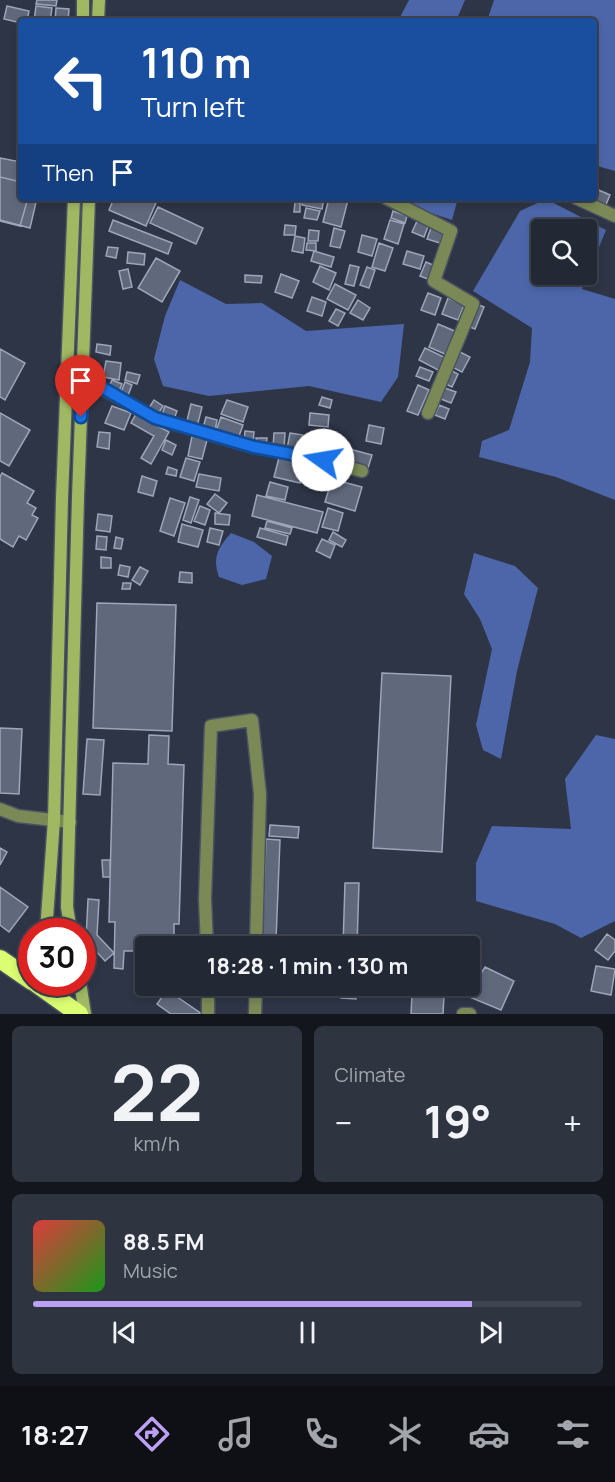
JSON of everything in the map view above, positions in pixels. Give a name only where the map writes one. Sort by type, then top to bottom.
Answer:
[{"type":"highway","points":[[0,959],[18,971]]},
{"type":"highway","points":[[55,996],[79,1014]]},
{"type":"main road","points":[[82,18],[83,0]]},
{"type":"main road","points":[[99,0],[99,18]]},
{"type":"main road","points":[[47,918],[54,820],[62,498],[74,201]]},
{"type":"main road","points":[[69,918],[67,907],[89,201]]},
{"type":"main road","points":[[83,996],[86,1014]]},
{"type":"street","points":[[392,201],[451,231],[434,281],[473,304],[428,412]]},
{"type":"street","points":[[582,201],[615,216]]},
{"type":"street","points":[[82,376],[155,418],[254,447],[304,455],[362,471]]},
{"type":"street","points":[[207,936],[205,899],[211,726],[252,720],[260,794],[256,936]]},
{"type":"street","points":[[0,809],[18,816],[70,822]]},
{"type":"street","points":[[208,996],[208,1014]]},
{"type":"street","points":[[255,1014],[256,996]]},
{"type":"street","points":[[463,1014],[470,1014]]},
{"type":"water","points":[[409,0],[465,0],[457,18],[400,18]]},
{"type":"water","points":[[494,0],[615,0],[615,171],[597,166],[597,18],[488,18]]},
{"type":"water","points":[[404,201],[457,201],[452,220],[407,205]]},
{"type":"water","points":[[542,201],[550,201],[585,219],[531,219],[531,285],[584,285],[582,289],[615,299],[615,500],[556,477],[479,457],[482,441],[509,430],[530,362],[532,328],[473,291],[520,211]]},
{"type":"water","points":[[597,225],[606,230],[597,252]]},
{"type":"water","points":[[180,280],[226,304],[262,303],[306,331],[404,324],[398,377],[381,402],[309,386],[209,396],[163,386],[154,359],[165,316]]},
{"type":"water","points":[[231,533],[254,542],[272,556],[266,579],[242,585],[219,577],[216,558]]},
{"type":"water","points":[[474,553],[515,566],[538,588],[517,671],[501,759],[483,750],[476,725],[492,649],[480,619],[464,594]]},
{"type":"water","points":[[596,735],[615,739],[615,921],[581,938],[555,924],[476,901],[476,863],[492,826],[571,829],[565,779]]},
{"type":"building","points":[[37,0],[57,0],[56,6],[36,4]]},
{"type":"building","points":[[7,6],[29,11],[28,18],[18,18],[18,22],[4,19]]},
{"type":"building","points":[[36,6],[52,8],[50,18],[34,18]]},
{"type":"building","points":[[56,8],[69,9],[68,18],[55,18]]},
{"type":"building","points":[[0,158],[18,161],[18,201],[36,201],[30,228],[0,220]]},
{"type":"building","points":[[0,177],[18,181],[18,201],[27,201],[20,226],[0,221]]},
{"type":"building","points":[[597,189],[610,195],[605,207],[593,201],[597,201]]},
{"type":"building","points":[[113,201],[156,203],[146,226],[109,210]]},
{"type":"building","points":[[303,201],[323,201],[322,209],[302,205]]},
{"type":"building","points":[[328,201],[348,201],[341,227],[323,222]]},
{"type":"building","points":[[295,202],[300,203],[300,212],[294,212]]},
{"type":"building","points":[[158,207],[203,228],[196,244],[150,223]]},
{"type":"building","points":[[306,208],[320,211],[317,220],[304,218]]},
{"type":"building","points":[[393,211],[407,216],[405,223],[391,218]]},
{"type":"building","points":[[418,219],[429,224],[424,237],[412,232]]},
{"type":"building","points":[[113,220],[172,243],[168,254],[109,231]]},
{"type":"building","points":[[390,220],[404,224],[398,244],[384,239]]},
{"type":"building","points":[[285,225],[296,226],[295,235],[284,235]]},
{"type":"building","points":[[432,225],[444,230],[440,243],[427,239]]},
{"type":"building","points":[[334,228],[345,231],[340,248],[330,246]]},
{"type":"building","points":[[309,230],[319,231],[318,241],[308,241]]},
{"type":"building","points":[[362,235],[377,239],[372,256],[358,252]]},
{"type":"building","points":[[295,236],[305,238],[303,253],[292,251]]},
{"type":"building","points":[[307,243],[316,243],[316,251],[306,250]]},
{"type":"building","points":[[379,243],[393,248],[385,271],[372,267]]},
{"type":"building","points":[[108,247],[118,248],[116,258],[106,256]]},
{"type":"building","points":[[314,251],[334,257],[331,267],[311,261]]},
{"type":"building","points":[[407,251],[424,256],[420,269],[403,264]]},
{"type":"building","points":[[128,252],[145,254],[144,265],[127,263]]},
{"type":"building","points":[[156,258],[180,271],[162,302],[138,288]]},
{"type":"building","points":[[426,262],[433,265],[428,279],[420,276]]},
{"type":"building","points":[[350,265],[359,267],[354,286],[345,284]]},
{"type":"building","points":[[320,266],[336,273],[329,290],[313,282]]},
{"type":"building","points":[[367,267],[375,270],[369,288],[360,285]]},
{"type":"building","points":[[128,269],[132,287],[123,289],[119,271]]},
{"type":"building","points":[[281,274],[299,281],[292,298],[275,292]]},
{"type":"building","points":[[245,275],[262,276],[261,283],[245,282]]},
{"type":"building","points":[[335,284],[356,295],[348,310],[327,299]]},
{"type":"building","points":[[428,293],[441,298],[435,315],[421,310]]},
{"type":"building","points":[[312,297],[326,302],[322,316],[307,311]]},
{"type":"building","points":[[448,298],[464,305],[458,320],[442,314]]},
{"type":"building","points":[[358,300],[370,308],[363,320],[350,313]]},
{"type":"building","points":[[469,301],[484,307],[475,329],[460,323]]},
{"type":"building","points":[[336,309],[345,313],[338,326],[329,321]]},
{"type":"building","points":[[438,324],[457,332],[447,355],[429,347]]},
{"type":"building","points":[[97,344],[111,346],[110,355],[96,352]]},
{"type":"building","points":[[425,348],[446,358],[440,371],[419,360]]},
{"type":"building","points":[[0,349],[25,363],[5,400],[0,397]]},
{"type":"building","points":[[456,350],[470,357],[462,372],[448,365]]},
{"type":"building","points":[[106,361],[121,363],[119,380],[103,377]]},
{"type":"building","points":[[420,367],[433,372],[429,381],[416,376]]},
{"type":"building","points":[[444,367],[458,374],[452,387],[437,380]]},
{"type":"building","points":[[127,372],[140,375],[137,384],[125,380]]},
{"type":"building","points":[[112,380],[122,384],[118,394],[108,389]]},
{"type":"building","points":[[125,382],[132,385],[127,398],[120,395]]},
{"type":"building","points":[[418,385],[429,390],[418,415],[407,411]]},
{"type":"building","points":[[445,388],[456,392],[451,403],[441,399]]},
{"type":"building","points":[[322,397],[332,400],[330,408],[319,405]]},
{"type":"building","points":[[154,400],[163,406],[157,416],[147,411]]},
{"type":"building","points":[[227,400],[248,407],[243,422],[221,414]]},
{"type":"building","points":[[191,404],[202,407],[197,427],[186,425]]},
{"type":"building","points":[[439,405],[449,409],[445,419],[435,415]]},
{"type":"building","points":[[112,406],[131,413],[124,430],[105,423]]},
{"type":"building","points":[[165,406],[177,411],[173,422],[161,417]]},
{"type":"building","points":[[0,413],[30,430],[9,466],[0,461]]},
{"type":"building","points":[[310,413],[329,415],[328,427],[309,425]]},
{"type":"building","points":[[136,414],[169,432],[151,464],[141,458],[154,436],[131,423]]},
{"type":"building","points":[[206,417],[217,420],[215,431],[203,428]]},
{"type":"building","points":[[221,417],[243,425],[238,439],[216,431]]},
{"type":"building","points":[[369,425],[384,428],[381,444],[366,441]]},
{"type":"building","points":[[245,431],[254,432],[253,443],[244,442]]},
{"type":"building","points":[[99,432],[110,433],[109,449],[97,447]]},
{"type":"building","points":[[317,432],[331,435],[325,458],[312,454]]},
{"type":"building","points":[[274,433],[285,433],[284,448],[273,447]]},
{"type":"building","points":[[290,433],[303,435],[300,451],[287,449]]},
{"type":"building","points":[[192,436],[207,440],[202,459],[188,456]]},
{"type":"building","points":[[256,438],[267,438],[266,446],[256,446]]},
{"type":"building","points":[[166,440],[176,445],[172,455],[162,450]]},
{"type":"building","points":[[346,448],[372,455],[368,468],[342,461]]},
{"type":"building","points":[[280,454],[306,460],[300,483],[274,477]]},
{"type":"building","points":[[186,458],[200,462],[194,481],[180,477]]},
{"type":"building","points":[[313,464],[333,469],[329,484],[309,479]]},
{"type":"building","points":[[168,467],[177,470],[176,476],[166,474]]},
{"type":"building","points":[[341,469],[349,473],[345,481],[337,477]]},
{"type":"building","points":[[2,473],[34,491],[27,503],[36,508],[32,515],[38,518],[26,540],[19,536],[13,547],[0,539],[0,477]]},
{"type":"building","points":[[199,474],[221,478],[219,491],[196,487]]},
{"type":"building","points":[[142,476],[157,481],[153,496],[138,492]]},
{"type":"building","points":[[332,479],[362,487],[355,511],[325,502]]},
{"type":"building","points":[[270,482],[288,487],[285,500],[266,496]]},
{"type":"building","points":[[215,494],[227,503],[219,513],[207,504]]},
{"type":"building","points":[[257,495],[323,512],[317,533],[252,516]]},
{"type":"building","points":[[190,497],[199,500],[191,523],[183,520]]},
{"type":"building","points":[[170,498],[185,503],[174,536],[160,531]]},
{"type":"building","points":[[200,506],[210,510],[205,525],[194,521]]},
{"type":"building","points":[[328,508],[343,513],[338,531],[322,527]]},
{"type":"building","points":[[215,513],[230,515],[229,525],[215,524]]},
{"type":"building","points":[[98,514],[112,516],[110,532],[96,530]]},
{"type":"building","points":[[267,521],[292,528],[290,534],[265,528]]},
{"type":"building","points":[[182,524],[203,530],[198,547],[178,542]]},
{"type":"building","points":[[210,528],[223,531],[219,545],[207,542]]},
{"type":"building","points":[[260,528],[288,536],[286,545],[257,537]]},
{"type":"building","points":[[333,532],[346,540],[342,547],[329,540]]},
{"type":"building","points":[[97,536],[107,537],[106,550],[96,549]]},
{"type":"building","points":[[116,537],[123,539],[121,549],[114,548]]},
{"type":"building","points":[[322,539],[335,545],[330,558],[316,551]]},
{"type":"building","points":[[101,557],[111,558],[111,568],[101,568]]},
{"type":"building","points":[[120,565],[130,567],[128,577],[118,575]]},
{"type":"building","points":[[140,567],[148,571],[140,585],[132,580]]},
{"type":"building","points":[[180,572],[192,573],[192,583],[179,582]]},
{"type":"building","points":[[123,583],[131,583],[130,589],[122,589]]},
{"type":"building","points":[[97,603],[176,605],[172,731],[93,728]]},
{"type":"building","points":[[382,673],[451,676],[442,852],[373,848]]},
{"type":"building","points":[[0,728],[22,729],[19,794],[0,793]]},
{"type":"building","points":[[149,735],[169,736],[168,764],[184,765],[179,924],[174,924],[174,936],[135,936],[135,951],[124,951],[123,969],[114,968],[115,922],[109,922],[113,763],[148,764]]},
{"type":"building","points":[[87,739],[104,740],[100,795],[83,794]]},
{"type":"building","points":[[270,825],[299,827],[298,838],[269,836]]},
{"type":"building","points":[[266,839],[280,840],[276,936],[262,936]]},
{"type":"building","points":[[0,848],[7,852],[0,865]]},
{"type":"building","points":[[102,860],[110,860],[110,877],[103,877]]},
{"type":"building","points":[[345,883],[359,883],[357,936],[343,936]]},
{"type":"building","points":[[0,887],[28,907],[9,932],[0,925]]},
{"type":"building","points":[[88,899],[99,900],[97,935],[114,953],[105,961],[96,951],[96,918],[87,918]]},
{"type":"building","points":[[607,934],[615,940],[615,951],[608,960],[595,950]]},
{"type":"building","points":[[596,966],[615,969],[611,995],[591,991]]},
{"type":"building","points":[[485,967],[514,981],[501,1010],[467,996],[480,996],[480,975]]},
{"type":"building","points":[[163,996],[176,996],[202,1014],[171,1014],[157,1004]]},
{"type":"building","points":[[341,996],[356,996],[356,999],[341,998]]},
{"type":"building","points":[[412,996],[444,996],[443,1014],[411,1014]]},
{"type":"route","points":[[81,417],[82,376],[155,418],[254,447],[323,460]]}]
